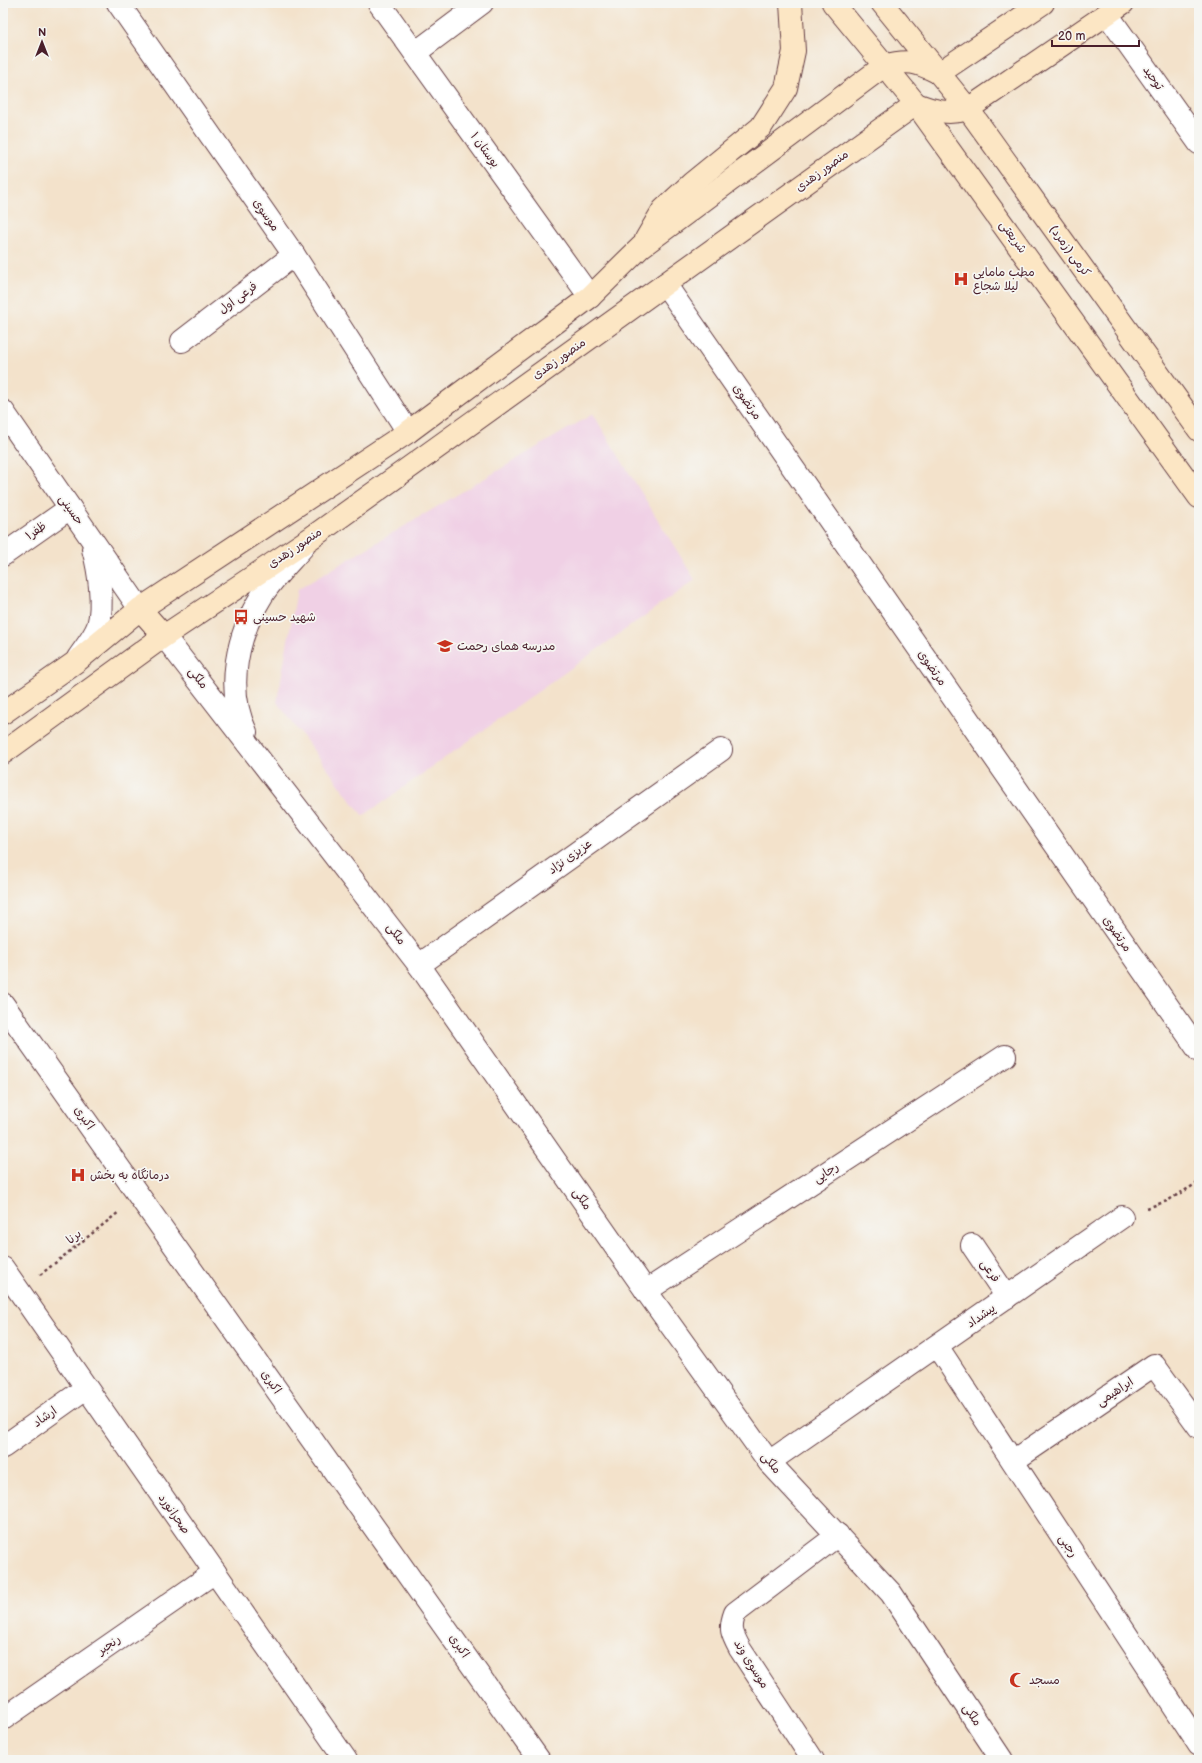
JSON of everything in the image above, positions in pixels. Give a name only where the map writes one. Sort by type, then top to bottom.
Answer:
[{"type":"main road","points":[[641,247],[663,210],[692,183],[761,127],[786,88],[794,51],[791,3]]},
{"type":"main road","name":"شریعتی","points":[[833,3],[916,104],[1199,497]]},
{"type":"main road","points":[[882,3],[938,73]]},
{"type":"main road","points":[[938,73],[1043,3]]},
{"type":"main road","points":[[916,104],[944,112],[957,112],[968,109],[1115,8]]},
{"type":"main road","points":[[3,713],[77,661],[140,609],[408,432],[590,296],[641,247],[884,66],[895,63],[920,63],[938,73]]},
{"type":"main road","name":"کرمی (زمرد)","points":[[938,73],[968,109],[1199,430]]},
{"type":"main road","name":"منصور زهدی","points":[[3,753],[164,636],[311,538],[916,104]]},
{"type":"main road","points":[[140,609],[164,636]]},
{"type":"street","name":"موسوی","points":[[118,3],[294,255],[408,432]]},
{"type":"street","name":"بوستان ۱","points":[[379,3],[590,296]]},
{"type":"street","points":[[415,52],[482,3]]},
{"type":"street","name":"توحید","points":[[1115,8],[1199,143]]},
{"type":"street","name":"فرعی اول","points":[[182,340],[294,255]]},
{"type":"street","name":"مرتضوی","points":[[665,284],[1199,1051]]},
{"type":"street","name":"حسینی","points":[[5,419],[70,508],[140,609]]},
{"type":"street","name":"ظفر۱","points":[[3,555],[70,508]]},
{"type":"street","points":[[77,661],[98,626],[100,603],[99,571],[88,535]]},
{"type":"street","points":[[257,753],[239,717],[234,678],[242,635],[263,593],[311,538]]},
{"type":"street","name":"ملکی","points":[[164,636],[257,753],[419,965],[646,1291],[769,1462],[891,1593],[1002,1760]]},
{"type":"street","name":"عزیزی نژاد","points":[[419,965],[721,750]]},
{"type":"street","name":"اکبری","points":[[3,1004],[540,1760]]},
{"type":"street","name":"رجایی","points":[[646,1291],[1005,1056]]},
{"type":"street","name":"پیشداد","points":[[769,1462],[1122,1218]]},
{"type":"street","name":"فرعی","points":[[972,1244],[1008,1297]]},
{"type":"street","name":"صحرانورد","points":[[3,1268],[346,1760]]},
{"type":"street","name":"رجبی","points":[[937,1346],[1199,1745]]},
{"type":"street","name":"ابراهیمی","points":[[1013,1462],[1154,1365],[1199,1427]]},
{"type":"street","name":"ارشاد","points":[[3,1447],[86,1388]]},
{"type":"street","name":"موسوی وند","points":[[813,1760],[740,1649],[732,1635],[731,1624],[735,1613],[838,1535]]},
{"type":"street","name":"رنجبر","points":[[3,1719],[215,1572]]},
{"type":"path","points":[[1122,1218],[1167,1200],[1199,1182]]},
{"type":"path","name":"برنا","points":[[19,1291],[139,1196]]},
{"type":"shaded area","name":"مدرسه همای رحمت","points":[[593,414],[695,580],[363,816],[277,702],[297,590]]},
{"type":"place","name":"مطب مامایی لیلا شجاع","points":[[961,279]]},
{"type":"place","name":"شهید حسینی","points":[[241,617]]},
{"type":"place","name":"مدرسه همای رحمت","points":[[445,646]]},
{"type":"place","name":"درمانگاه به بخش","points":[[78,1175]]},
{"type":"place","name":"مسجد","points":[[1017,1680]]}]
